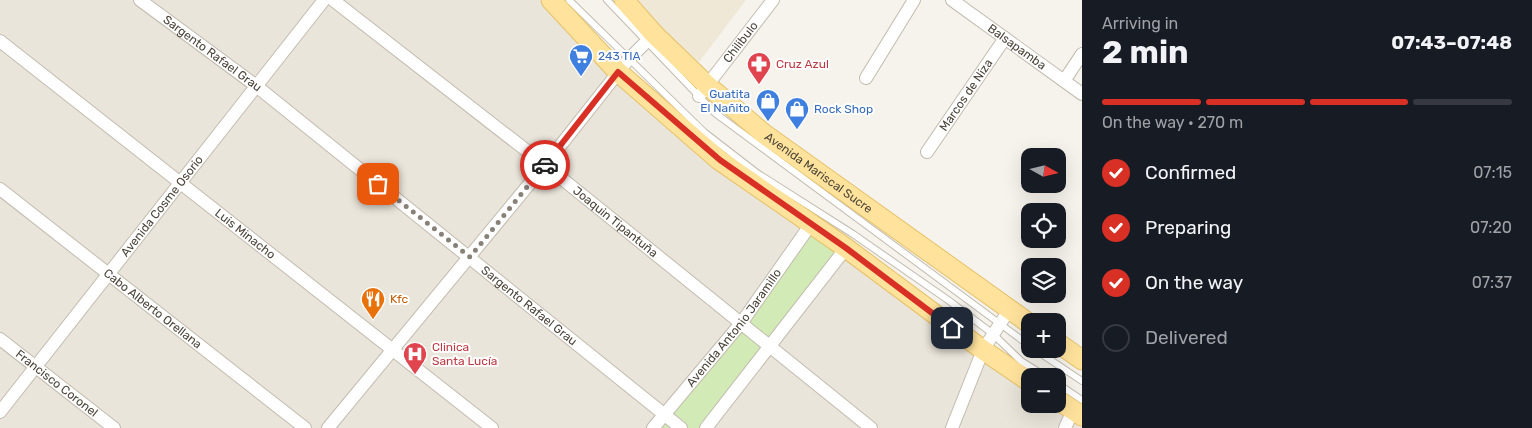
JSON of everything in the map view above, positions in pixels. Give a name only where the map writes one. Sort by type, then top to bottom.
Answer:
[{"type":"main road","points":[[551,0],[623,66],[720,160],[846,248],[983,350],[1021,376]]},
{"type":"main road","name":"Avenida Mariscal Sucre","points":[[632,3],[650,38],[703,91],[763,133],[1000,323],[1021,324]]},
{"type":"main road","points":[[1066,349],[1082,360]]},
{"type":"street","name":"Sargento Rafael Grau","points":[[140,0],[255,85],[681,428]]},
{"type":"street","name":"Avenida Cosme Osorio","points":[[0,412],[107,273],[324,0]]},
{"type":"street","name":"Joaquin Tipantuña","points":[[333,0],[546,165],[871,428]]},
{"type":"street","name":"Chilibulo","points":[[703,91],[773,0]]},
{"type":"street","points":[[866,78],[914,0]]},
{"type":"street","name":"Balsapamba","points":[[952,0],[1082,94]]},
{"type":"street","points":[[328,428],[392,348],[546,165],[623,66],[650,38]]},
{"type":"street","name":"Marcos de Niza","points":[[927,152],[1005,38]]},
{"type":"street","name":"Luis Minacho","points":[[0,41],[492,428]]},
{"type":"street","points":[[1064,81],[1082,54]]},
{"type":"street","name":"Cabo Alberto Orellana","points":[[0,189],[306,428]]},
{"type":"street","name":"Avenida Antonio Jaramillo","points":[[653,428],[742,322],[811,224]]},
{"type":"street","points":[[706,428],[846,248]]},
{"type":"street","points":[[952,428],[983,350],[1000,323]]},
{"type":"street","name":"Francisco Coronel","points":[[0,339],[114,428]]},
{"type":"street","points":[[1065,428],[1074,406]]},
{"type":"lane","points":[[569,0],[623,66],[757,173],[853,234],[948,300],[1000,323],[1021,339]]},
{"type":"lane","points":[[608,0],[650,38]]},
{"type":"lane","points":[[1000,323],[1021,361],[1032,368]]},
{"type":"lane","points":[[1048,358],[1082,380]]},
{"type":"lane","points":[[1066,395],[1074,406]]},
{"type":"shaded area","points":[[0,0],[560,0],[637,80],[979,340],[1026,368],[1021,368],[1021,413],[1066,413],[1066,393],[1082,403],[1082,428],[0,428]]},
{"type":"shaded area","points":[[627,0],[746,0],[699,62]]},
{"type":"green space","points":[[811,224],[846,248],[706,428],[653,428]]},
{"type":"way so far","points":[[378,184],[470,257],[545,165]]},
{"type":"place","name":"243 TIA","points":[[581,77]]},
{"type":"place","name":"Cruz Azul","points":[[759,85]]},
{"type":"place","name":"Guatita El Nañito","points":[[768,122]]},
{"type":"place","name":"Rock Shop","points":[[797,130]]},
{"type":"place","name":"Kfc","points":[[373,320]]},
{"type":"place","name":"Clinica Santa Lucía","points":[[415,375]]},
{"type":"route","points":[[545,165],[618,72],[720,160],[846,248],[952,328]]}]
